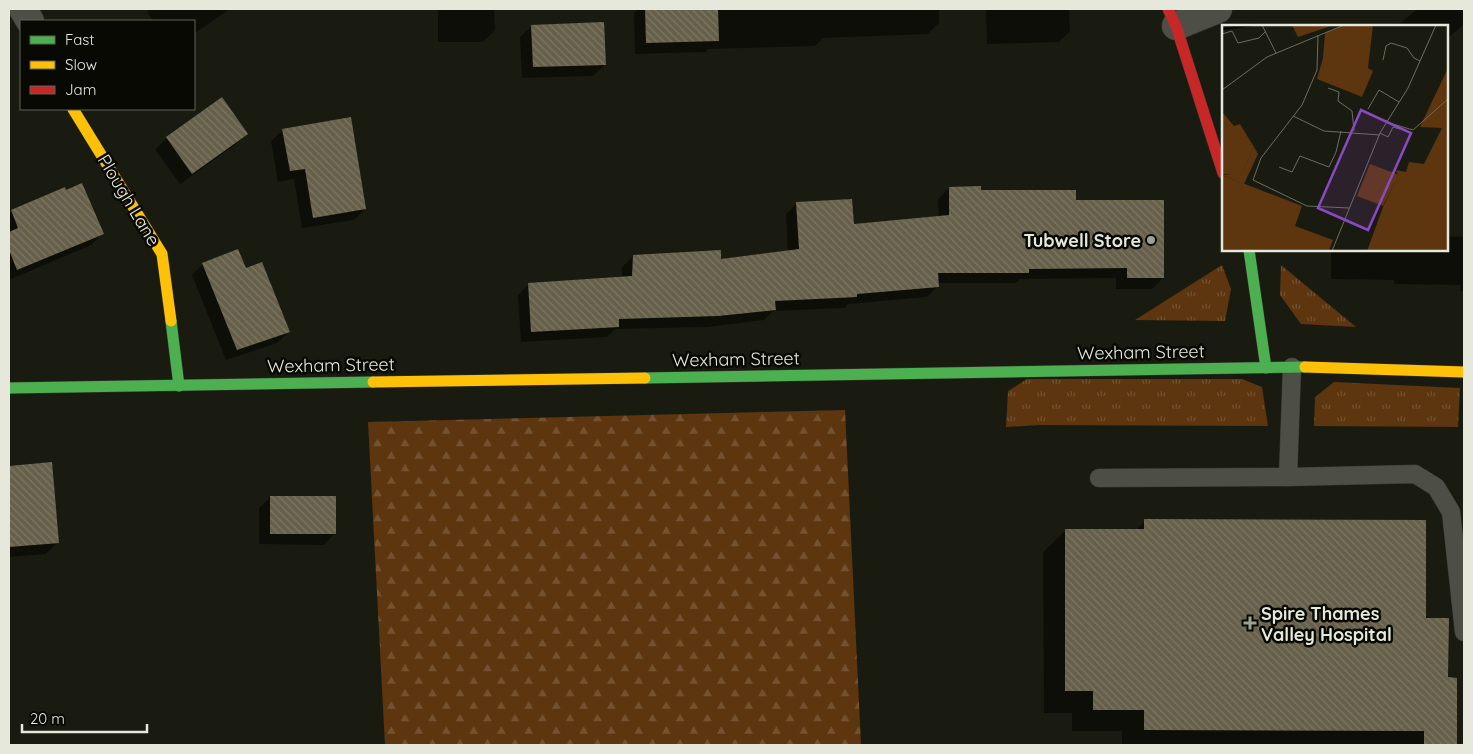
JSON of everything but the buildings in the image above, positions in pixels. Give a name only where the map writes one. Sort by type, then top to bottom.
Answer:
[{"type":"street","points":[[23,9],[29,20]]},
{"type":"street","points":[[1218,9],[1172,17],[1222,170]]},
{"type":"street","name":"Plough Lane","points":[[74,110],[162,254],[179,386]]},
{"type":"street","points":[[1249,251],[1266,368]]},
{"type":"street","name":"Wexham Street","points":[[9,388],[1292,367],[1464,372]]},
{"type":"lane","points":[[1288,477],[1292,367]]},
{"type":"lane","points":[[1099,478],[1415,474],[1436,487],[1451,512],[1464,632]]},
{"type":"green space","points":[[1222,265],[1231,289],[1225,321],[1135,320]]},
{"type":"green space","points":[[1281,265],[1356,327],[1301,324],[1280,295]]},
{"type":"green space","points":[[1027,379],[1242,379],[1262,387],[1268,426],[1040,425],[1006,427],[1008,391]]},
{"type":"green space","points":[[1334,382],[1460,388],[1458,427],[1314,426],[1315,397]]},
{"type":"green space","points":[[845,410],[861,745],[385,745],[368,422]]},
{"type":"traffic: fast","points":[[1249,251],[1266,368]]},
{"type":"traffic: fast","points":[[171,321],[179,386]]},
{"type":"traffic: fast","points":[[645,378],[1305,367]]},
{"type":"traffic: fast","points":[[9,388],[373,382]]},
{"type":"traffic: slow","points":[[74,110],[162,254],[171,321]]},
{"type":"traffic: slow","points":[[1305,367],[1464,372]]},
{"type":"traffic: slow","points":[[373,382],[645,378]]},
{"type":"traffic: jam","points":[[1168,9],[1176,26],[1222,170]]},
{"type":"place","name":"Tubwell Store","points":[[1151,240]]},
{"type":"place","name":"Spire Thames Valley Hospital","points":[[1250,623]]}]
